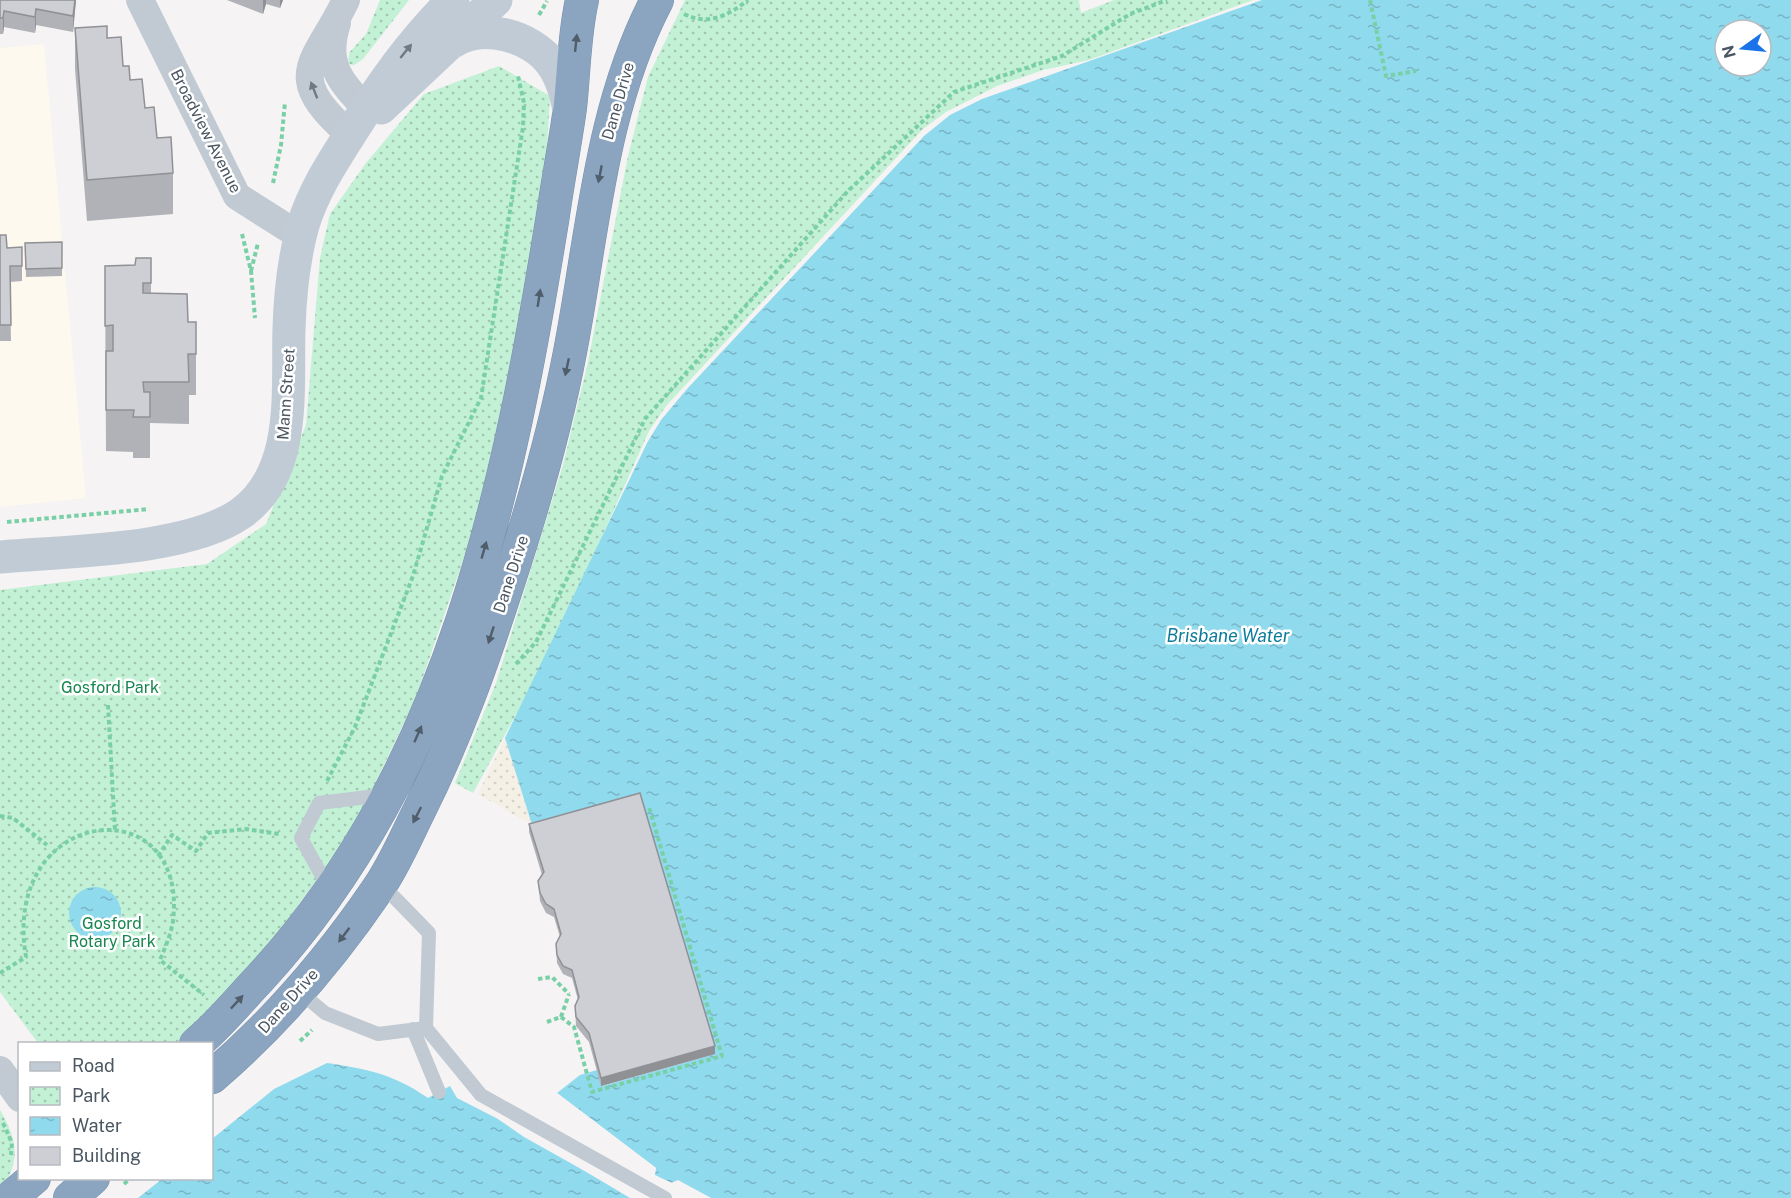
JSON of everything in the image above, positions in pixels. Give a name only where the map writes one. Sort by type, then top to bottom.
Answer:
[{"type":"highway","name":"Dane Drive","points":[[198,1042],[291,944],[335,884],[390,794],[420,730],[447,661],[502,488],[532,343],[570,110],[582,0]]},
{"type":"highway","name":"Dane Drive","points":[[213,1076],[300,992],[379,888],[447,755],[478,676],[532,508],[553,432],[570,351],[610,125],[631,56],[670,7]]},
{"type":"highway","points":[[335,884],[379,888]]},
{"type":"highway","points":[[10,1198],[33,1180]]},
{"type":"highway","points":[[70,1198],[92,1180]]},
{"type":"street","name":"Broadview Avenue","points":[[140,0],[237,196],[300,236]]},
{"type":"street","name":"Mann Street","points":[[0,557],[183,537],[221,524],[257,500],[279,460],[285,438],[291,300],[300,236],[317,187],[410,46],[453,0]]},
{"type":"street","name":"Mann Street","points":[[361,121],[453,42],[496,0]]},
{"type":"street","points":[[343,8],[312,58],[310,77],[324,110],[361,121]]},
{"type":"street","points":[[453,42],[468,35],[490,33],[532,46],[556,71],[570,110]]},
{"type":"street","points":[[0,1070],[18,1095]]},
{"type":"lane","points":[[335,884],[301,838],[319,803],[390,794]]},
{"type":"lane","points":[[379,888],[394,897],[429,933],[419,1028],[439,1092]]},
{"type":"lane","points":[[300,992],[325,1013],[378,1034],[419,1028]]},
{"type":"lane","points":[[419,1028],[482,1095],[665,1198]]},
{"type":"path","points":[[670,7],[693,19],[714,19],[724,17],[748,0]]},
{"type":"path","points":[[514,666],[536,642],[645,419],[849,191],[954,92],[1062,56],[1130,14],[1167,0]]},
{"type":"path","points":[[1370,0],[1386,76],[1416,71]]},
{"type":"path","points":[[319,803],[329,775],[355,727],[409,587],[442,476],[481,398],[523,127],[522,88],[514,67]]},
{"type":"path","points":[[251,271],[281,145],[285,98]]},
{"type":"path","points":[[241,233],[251,271],[256,326]]},
{"type":"path","points":[[0,522],[153,508]]},
{"type":"path","points":[[108,705],[115,831]]},
{"type":"path","points":[[561,1017],[574,1027],[592,1092],[722,1056],[649,807]]},
{"type":"path","points":[[0,816],[13,818],[47,845]]},
{"type":"path","points":[[158,856],[172,835],[196,851],[208,833],[246,829],[301,838]]},
{"type":"path","points":[[58,839],[87,830],[115,831],[149,848],[158,856],[168,882],[173,921],[160,960],[210,999]]},
{"type":"path","points":[[41,850],[52,842]]},
{"type":"path","points":[[0,973],[26,957],[20,940]]},
{"type":"path","points":[[538,979],[552,978],[569,994]]},
{"type":"path","points":[[569,994],[576,992]]},
{"type":"path","points":[[561,1017],[569,994]]},
{"type":"path","points":[[291,1048],[316,1027],[325,1013]]},
{"type":"path","points":[[547,1022],[561,1017]]},
{"type":"path","points":[[0,1119],[9,1134]]},
{"type":"shaded area","points":[[44,44],[86,498],[0,507],[0,48]]},
{"type":"sand","points":[[505,738],[532,825],[478,794]]},
{"type":"green space","points":[[380,0],[409,0],[363,59],[354,65],[348,64],[349,53],[366,34]]},
{"type":"green space","points":[[685,0],[1079,0],[1081,13],[1114,0],[1253,0],[1089,60],[1043,70],[997,86],[946,112],[923,129],[666,406],[649,431],[552,649],[473,793],[455,783],[496,683],[563,465],[588,362],[628,156],[648,77]]},
{"type":"green space","name":"Gosford Rotary Park","points":[[499,66],[550,96],[545,181],[487,491],[415,700],[353,830],[248,974],[182,1042],[37,1042],[0,992],[0,590],[207,564],[266,524],[306,425],[320,258],[330,214],[366,163],[424,94]]},
{"type":"green space","points":[[0,1110],[10,1130],[15,1150],[12,1170],[0,1189]]},
{"type":"water","name":"Brisbane Water","points":[[1262,0],[1791,0],[1791,1198],[711,1198],[678,1181],[672,1183],[654,1175],[656,1168],[557,1093],[580,1075],[597,1070],[602,1086],[715,1054],[532,825],[505,738],[647,443],[661,420],[687,389],[924,136],[950,115],[982,99]]},
{"type":"water","points":[[90,887],[100,887],[114,894],[121,913],[114,932],[100,939],[90,939],[80,935],[73,928],[69,918],[69,908],[73,898],[80,891]]},
{"type":"water","points":[[327,1063],[380,1074],[403,1083],[428,1098],[450,1086],[457,1098],[498,1119],[630,1198],[138,1198],[161,1180],[213,1180],[213,1138],[274,1089]]},
{"type":"pier","points":[[557,1093],[656,1168],[655,1175],[671,1183],[678,1180],[711,1198],[705,1198],[678,1184],[671,1186],[653,1177],[653,1169],[554,1094]]},
{"type":"pier","points":[[502,1118],[633,1198],[524,1137],[498,1119]]},
{"type":"building","points":[[0,0],[75,0],[73,16],[36,9],[35,17],[4,11],[3,18],[0,18]]},
{"type":"building","points":[[107,26],[107,38],[121,37],[123,66],[129,66],[130,80],[142,79],[145,108],[154,107],[157,138],[171,137],[173,173],[87,180],[75,28]]},
{"type":"building","points":[[0,235],[6,235],[7,248],[22,247],[22,266],[10,266],[11,325],[0,325]]},
{"type":"building","points":[[62,242],[62,268],[26,269],[25,243]]},
{"type":"building","points":[[136,258],[151,258],[151,283],[143,283],[143,293],[187,294],[188,322],[196,322],[196,354],[188,354],[189,382],[143,382],[144,392],[150,392],[150,417],[133,417],[134,410],[106,410],[106,351],[113,351],[113,325],[105,326],[105,266],[135,265]]},
{"type":"building","points":[[640,793],[715,1046],[601,1078],[589,1033],[576,1017],[575,1006],[579,997],[572,970],[563,966],[557,955],[556,944],[561,934],[554,909],[546,904],[540,893],[538,881],[544,872],[529,824]]},
{"type":"park label","name":"Gosford Park","points":[[110,687]]}]
